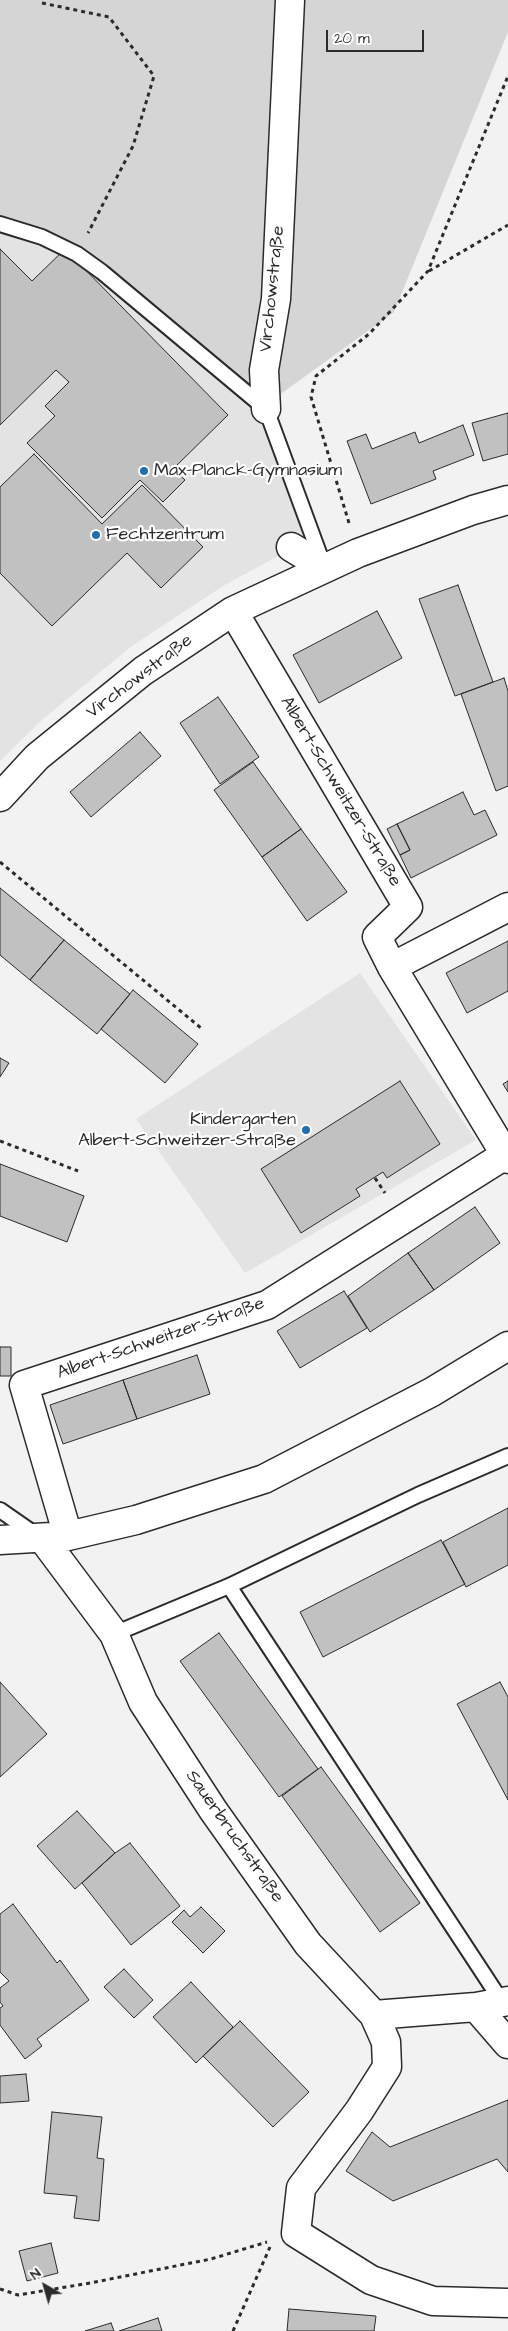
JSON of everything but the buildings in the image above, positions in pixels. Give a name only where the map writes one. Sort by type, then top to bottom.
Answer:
[{"type":"street","name":"Virchowstraße","points":[[266,409],[264,370],[276,299],[290,0]]},
{"type":"street","name":"Virchowstraße","points":[[0,797],[37,757],[143,671],[233,610],[358,553],[473,510],[508,500]]},
{"type":"street","points":[[291,547],[324,567]]},
{"type":"street","name":"Albert-Schweitzer-Straße","points":[[55,1538],[24,1385],[267,1305],[506,1157],[392,966],[377,937],[408,907],[233,610]]},
{"type":"street","points":[[392,966],[508,907]]},
{"type":"street","points":[[0,1540],[55,1538],[136,1520],[264,1479],[432,1392],[508,1346]]},
{"type":"street","name":"Sauerbruchstraße","points":[[55,1538],[114,1634],[143,1702],[213,1810],[308,1944],[374,2015],[386,2042],[387,2067],[359,2111],[301,2188],[296,2233],[371,2280],[433,2301],[508,2303]]},
{"type":"street","points":[[374,2015],[496,2003],[508,2044]]},
{"type":"lane","points":[[0,224],[42,237],[77,254],[102,272],[266,409]]},
{"type":"lane","name":"Virchowstraße","points":[[266,409],[324,567]]},
{"type":"lane","points":[[114,1634],[228,1586],[418,1495],[508,1456]]},
{"type":"lane","points":[[0,1510],[55,1538]]},
{"type":"lane","points":[[228,1586],[496,2003]]},
{"type":"path","points":[[42,3],[109,18],[154,76],[132,146],[77,254]]},
{"type":"path","points":[[428,271],[508,76]]},
{"type":"path","points":[[358,553],[311,398],[316,376],[369,334],[428,271],[508,225]]},
{"type":"path","points":[[0,862],[201,1028]]},
{"type":"path","points":[[0,1141],[78,1171]]},
{"type":"path","points":[[0,2288],[18,2295],[90,2284],[211,2259],[272,2240],[233,2331]]},
{"type":"shaded area","points":[[0,0],[508,0],[508,32],[394,312],[271,401],[214,362],[124,279],[79,250],[0,220]]},
{"type":"shaded area","name":"Max-Planck-Gymnasium","points":[[0,220],[79,250],[124,279],[163,316],[271,401],[304,542],[223,586],[132,646],[44,718],[0,761]]},
{"type":"shaded area","name":"Kindergarten Albert-Schweitzer-Straße","points":[[360,973],[476,1140],[245,1273],[136,1119]]},
{"type":"place","name":"Max-Planck-Gymnasium","points":[[144,471]]},
{"type":"place","name":"Fechtzentrum","points":[[96,535]]},
{"type":"place","name":"Kindergarten Albert-Schweitzer-Straße","points":[[306,1130]]}]
